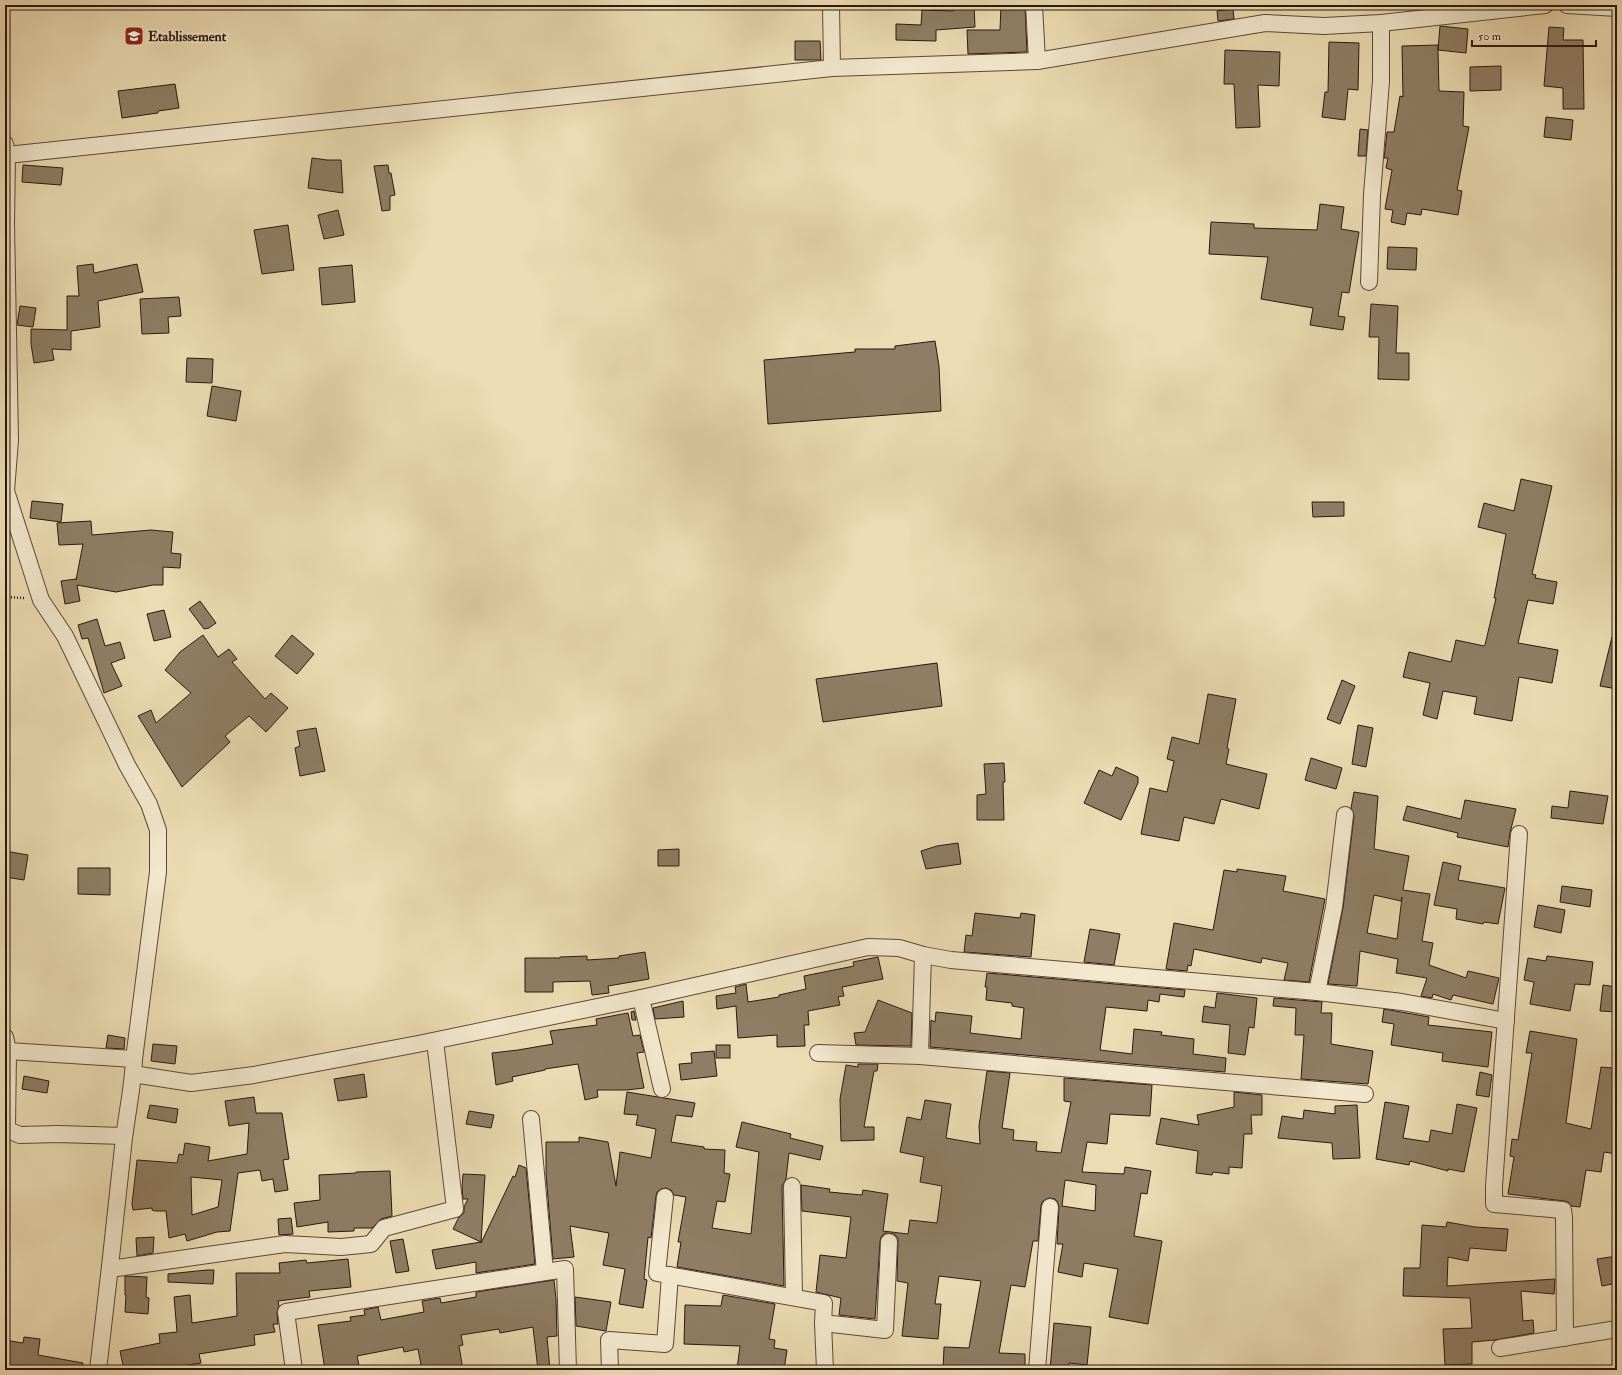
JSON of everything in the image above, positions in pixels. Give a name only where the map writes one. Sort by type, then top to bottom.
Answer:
[{"type":"street","points":[[831,5],[832,68]]},
{"type":"street","points":[[1034,5],[1037,61]]},
{"type":"street","points":[[98,1370],[124,1136],[158,872],[158,830],[149,804],[127,765],[66,636],[41,600],[6,491],[10,440],[6,150],[832,68],[1037,61],[1265,23],[1324,26],[1381,23],[1545,5]]},
{"type":"street","points":[[1567,5],[1617,8]]},
{"type":"street","points":[[1369,282],[1372,195],[1381,81],[1381,23]]},
{"type":"street","points":[[1317,992],[1334,907],[1345,815]]},
{"type":"street","points":[[1519,834],[1494,1186],[1494,1204],[1563,1210],[1565,1338]]},
{"type":"street","points":[[124,1136],[58,1134],[20,1135],[6,1129],[6,1044],[134,1067],[191,1083],[254,1075],[435,1041],[641,998],[868,947],[898,948],[923,955],[951,960],[1317,992],[1402,1002],[1506,1021]]},
{"type":"street","points":[[920,1056],[923,955]]},
{"type":"street","points":[[641,998],[662,1089]]},
{"type":"street","points":[[110,1269],[285,1244],[341,1247],[371,1244],[384,1228],[455,1209],[435,1041]]},
{"type":"street","points":[[818,1053],[920,1056],[1365,1094]]},
{"type":"street","points":[[531,1120],[545,1272]]},
{"type":"street","points":[[792,1186],[794,1297]]},
{"type":"street","points":[[665,1198],[658,1273],[824,1303],[823,1323],[825,1370]]},
{"type":"street","points":[[1037,1370],[1050,1207]]},
{"type":"street","points":[[823,1323],[885,1330],[889,1242]]},
{"type":"street","points":[[294,1370],[286,1312],[565,1269],[568,1370]]},
{"type":"street","points":[[610,1370],[609,1340],[665,1344],[670,1275]]},
{"type":"street","points":[[1500,1348],[1617,1329]]},
{"type":"building","points":[[953,5],[974,5],[975,27],[936,30],[936,41],[896,40],[896,24],[921,25],[922,10],[953,11]]},
{"type":"building","points":[[1001,5],[1025,5],[1027,52],[968,54],[967,30],[1000,30]]},
{"type":"building","points":[[1233,9],[1234,19],[1218,21],[1217,11]]},
{"type":"building","points":[[1440,26],[1468,29],[1466,53],[1438,50]]},
{"type":"building","points":[[1549,27],[1564,28],[1563,40],[1583,40],[1584,109],[1563,109],[1563,88],[1544,86]]},
{"type":"building","points":[[795,41],[820,41],[821,60],[795,60]]},
{"type":"building","points":[[1329,42],[1359,43],[1358,90],[1348,89],[1345,120],[1322,117],[1325,92],[1328,92]]},
{"type":"building","points":[[1438,45],[1439,91],[1464,92],[1463,126],[1469,127],[1457,190],[1462,191],[1458,215],[1422,209],[1421,215],[1407,213],[1405,225],[1391,222],[1393,210],[1385,209],[1392,170],[1386,168],[1388,158],[1384,158],[1387,132],[1394,132],[1400,96],[1403,97],[1402,46]]},
{"type":"building","points":[[1225,50],[1280,52],[1279,86],[1258,85],[1260,127],[1236,128],[1234,84],[1224,84]]},
{"type":"building","points":[[1501,66],[1501,90],[1470,91],[1470,67]]},
{"type":"building","points":[[175,84],[179,108],[158,111],[158,113],[122,118],[118,91]]},
{"type":"building","points":[[1546,117],[1573,120],[1571,140],[1544,137]]},
{"type":"building","points":[[1360,129],[1368,130],[1366,156],[1358,156]]},
{"type":"building","points":[[312,158],[341,160],[343,193],[308,188]]},
{"type":"building","points":[[23,165],[63,168],[61,185],[22,182]]},
{"type":"building","points":[[388,165],[395,195],[390,196],[390,210],[382,211],[374,166]]},
{"type":"building","points":[[1320,204],[1344,207],[1341,229],[1359,232],[1349,293],[1342,292],[1338,316],[1345,317],[1343,330],[1310,325],[1313,308],[1261,299],[1268,257],[1209,254],[1211,222],[1254,224],[1254,228],[1317,230]]},
{"type":"building","points":[[338,210],[344,235],[324,239],[318,215]]},
{"type":"building","points":[[288,225],[294,270],[262,274],[254,230]]},
{"type":"building","points":[[1388,247],[1417,248],[1416,270],[1387,269]]},
{"type":"building","points":[[93,264],[94,273],[137,264],[143,292],[98,301],[100,327],[71,331],[71,350],[52,349],[54,360],[34,363],[31,344],[31,329],[67,330],[67,296],[79,296],[77,266]]},
{"type":"building","points":[[352,265],[355,302],[322,305],[319,268]]},
{"type":"building","points":[[179,297],[181,316],[168,317],[169,333],[142,334],[140,299]]},
{"type":"building","points":[[1371,304],[1398,306],[1396,353],[1409,353],[1409,380],[1378,379],[1379,337],[1369,337]]},
{"type":"building","points":[[20,306],[36,308],[33,327],[17,325]]},
{"type":"building","points":[[935,341],[939,366],[941,411],[768,424],[764,360],[855,352],[855,349],[895,349],[895,346]]},
{"type":"building","points":[[187,358],[213,359],[212,383],[186,382]]},
{"type":"building","points":[[212,386],[241,391],[236,421],[207,416]]},
{"type":"building","points":[[1521,479],[1552,486],[1532,574],[1536,575],[1535,578],[1557,582],[1553,604],[1528,600],[1518,643],[1558,650],[1552,683],[1519,677],[1512,721],[1474,714],[1477,697],[1443,691],[1437,719],[1423,715],[1430,683],[1403,677],[1409,652],[1451,662],[1456,640],[1485,645],[1496,598],[1494,598],[1506,534],[1478,527],[1484,503],[1514,511]]},
{"type":"building","points":[[32,501],[63,504],[61,522],[30,518]]},
{"type":"building","points":[[1312,502],[1344,502],[1344,516],[1313,517]]},
{"type":"building","points":[[91,521],[92,535],[151,530],[173,532],[171,553],[181,554],[180,568],[163,567],[163,585],[153,585],[116,592],[77,585],[80,601],[65,604],[61,581],[76,580],[83,544],[59,545],[57,523]]},
{"type":"building","points":[[200,601],[216,623],[209,628],[204,629],[189,609]]},
{"type":"building","points":[[164,610],[171,637],[154,641],[147,614]]},
{"type":"building","points":[[97,619],[105,646],[120,642],[125,658],[111,663],[122,686],[104,693],[88,638],[82,639],[78,625]]},
{"type":"building","points":[[203,635],[218,657],[229,649],[237,659],[232,662],[265,699],[271,693],[288,708],[266,732],[249,716],[225,736],[230,742],[182,787],[138,716],[151,710],[156,723],[191,693],[165,670],[180,652]]},
{"type":"building","points":[[292,635],[314,654],[297,674],[275,656]]},
{"type":"building","points":[[1612,637],[1617,637],[1617,689],[1600,686]]},
{"type":"building","points":[[937,663],[942,706],[823,722],[816,679]]},
{"type":"building","points":[[1342,680],[1355,686],[1340,724],[1327,719]]},
{"type":"building","points":[[1208,694],[1236,699],[1227,748],[1229,749],[1226,764],[1267,774],[1259,809],[1221,799],[1214,824],[1184,817],[1179,841],[1141,834],[1150,788],[1167,792],[1174,761],[1167,759],[1172,737],[1199,744]]},
{"type":"building","points":[[1358,725],[1373,728],[1366,767],[1352,764]]},
{"type":"building","points":[[316,728],[325,771],[300,776],[295,748],[300,746],[297,731]]},
{"type":"building","points":[[1311,758],[1342,768],[1336,789],[1305,780]]},
{"type":"building","points":[[1004,763],[1004,820],[977,820],[977,795],[986,794],[984,764]]},
{"type":"building","points":[[1116,767],[1138,777],[1138,783],[1121,820],[1084,803],[1099,770],[1112,776]]},
{"type":"building","points":[[1570,791],[1608,796],[1603,824],[1551,818],[1552,806],[1568,808]]},
{"type":"building","points":[[1354,792],[1378,796],[1374,849],[1409,856],[1403,890],[1430,894],[1422,941],[1433,943],[1429,965],[1466,978],[1468,971],[1499,978],[1493,1004],[1453,995],[1451,1000],[1433,994],[1432,998],[1421,996],[1427,978],[1396,973],[1398,959],[1360,951],[1357,986],[1328,984],[1343,908],[1354,816],[1351,808]],"holes":[[[1374,895],[1401,901],[1402,897],[1397,939],[1367,933]]]},
{"type":"building","points":[[1465,800],[1516,809],[1508,847],[1457,837],[1458,833],[1403,820],[1407,806],[1461,819]]},
{"type":"building","points":[[958,843],[961,864],[926,869],[921,851],[937,846]]},
{"type":"building","points":[[679,849],[679,866],[658,866],[658,850]]},
{"type":"building","points":[[5,851],[28,855],[24,880],[5,877]]},
{"type":"building","points":[[1443,862],[1461,866],[1458,880],[1505,888],[1498,924],[1484,922],[1483,924],[1456,919],[1457,909],[1434,905]]},
{"type":"building","points":[[78,868],[110,868],[110,895],[78,894]]},
{"type":"building","points":[[1237,869],[1286,876],[1283,891],[1325,899],[1309,982],[1284,980],[1288,963],[1262,958],[1261,963],[1194,949],[1191,966],[1188,965],[1187,971],[1166,969],[1174,923],[1213,930],[1224,870],[1237,872]]},
{"type":"building","points":[[1562,886],[1592,890],[1590,907],[1560,902]]},
{"type":"building","points":[[1538,905],[1565,910],[1561,933],[1534,927]]},
{"type":"building","points":[[975,913],[1020,918],[1021,913],[1035,915],[1031,957],[964,952],[966,935],[972,936]]},
{"type":"building","points":[[1090,929],[1120,934],[1114,965],[1084,962]]},
{"type":"building","points":[[645,952],[649,979],[608,986],[609,993],[592,995],[590,981],[553,982],[553,992],[525,992],[525,958],[587,956],[587,960],[619,958],[619,956]]},
{"type":"building","points":[[1547,956],[1593,962],[1590,985],[1575,984],[1570,1011],[1530,1004],[1534,982],[1524,980],[1528,958],[1546,961]]},
{"type":"building","points":[[878,957],[883,979],[842,987],[844,996],[838,997],[840,1005],[808,1011],[809,1025],[804,1025],[805,1046],[777,1047],[777,1035],[738,1038],[736,1006],[717,1009],[716,996],[736,993],[735,987],[746,984],[748,1002],[779,997],[779,995],[806,989],[804,976],[854,966],[853,962]]},
{"type":"building","points":[[987,973],[1185,990],[1184,997],[1160,994],[1159,1002],[1148,1000],[1147,1011],[1106,1007],[1100,1050],[1132,1054],[1134,1029],[1162,1032],[1161,1035],[1194,1039],[1193,1054],[1226,1058],[1225,1072],[930,1047],[931,1020],[935,1022],[936,1012],[972,1016],[970,1033],[1021,1039],[1024,1008],[1012,1006],[1012,1003],[986,1000],[987,987],[985,987]]},
{"type":"building","points":[[1603,985],[1617,987],[1617,1012],[1600,1011]]},
{"type":"building","points":[[1217,993],[1257,998],[1254,1028],[1249,1027],[1245,1055],[1228,1053],[1230,1025],[1202,1022],[1204,1006],[1215,1008]]},
{"type":"building","points":[[1274,998],[1322,1002],[1321,1013],[1332,1013],[1331,1044],[1373,1051],[1368,1084],[1301,1079],[1304,1035],[1295,1035],[1296,1008],[1273,1006]]},
{"type":"building","points":[[878,1000],[912,1013],[911,1046],[856,1045],[854,1033],[865,1032]]},
{"type":"building","points":[[683,1001],[684,1017],[655,1019],[653,1008]]},
{"type":"building","points":[[1384,1009],[1429,1017],[1428,1025],[1492,1032],[1488,1067],[1442,1061],[1443,1053],[1391,1045],[1394,1024],[1382,1022]]},
{"type":"building","points":[[634,1011],[636,1020],[632,1020],[631,1012]]},
{"type":"building","points":[[628,1013],[633,1036],[640,1035],[644,1052],[637,1053],[644,1088],[627,1090],[597,1090],[598,1097],[585,1100],[578,1064],[545,1069],[512,1077],[513,1081],[496,1085],[492,1053],[553,1044],[550,1031],[597,1025],[596,1019]]},
{"type":"building","points":[[1530,1031],[1577,1039],[1566,1123],[1591,1129],[1601,1067],[1613,1068],[1612,1075],[1617,1076],[1617,1154],[1604,1152],[1601,1172],[1586,1170],[1580,1207],[1571,1206],[1568,1202],[1564,1201],[1508,1194],[1514,1157],[1510,1156],[1512,1139],[1518,1140],[1532,1053],[1526,1053]]},
{"type":"building","points":[[108,1035],[125,1038],[124,1049],[106,1048]]},
{"type":"building","points":[[153,1044],[177,1046],[175,1064],[151,1061]]},
{"type":"building","points":[[716,1045],[730,1045],[730,1058],[716,1058]]},
{"type":"building","points":[[714,1051],[717,1076],[681,1080],[679,1064],[692,1063],[691,1053]]},
{"type":"building","points":[[858,1064],[878,1064],[877,1071],[874,1071],[864,1127],[874,1127],[874,1140],[841,1141],[840,1099],[846,1065],[858,1067]]},
{"type":"building","points":[[987,1071],[1010,1073],[1002,1128],[1014,1130],[1013,1140],[1037,1142],[1036,1151],[1061,1153],[1071,1102],[1064,1101],[1064,1078],[1152,1085],[1150,1116],[1110,1114],[1107,1144],[1087,1142],[1082,1172],[1124,1174],[1125,1167],[1151,1171],[1147,1194],[1141,1193],[1134,1236],[1162,1241],[1148,1324],[1109,1317],[1118,1269],[1084,1263],[1082,1277],[1058,1272],[1063,1244],[1057,1244],[1059,1207],[1055,1199],[1050,1198],[1042,1202],[1038,1241],[1033,1241],[1025,1287],[1011,1285],[999,1353],[1025,1354],[1025,1370],[943,1370],[944,1347],[969,1348],[981,1281],[939,1276],[935,1304],[941,1304],[938,1339],[902,1336],[908,1283],[897,1281],[898,1238],[894,1234],[885,1233],[881,1237],[875,1319],[839,1315],[841,1298],[816,1292],[820,1255],[846,1258],[851,1217],[802,1211],[801,1185],[830,1189],[829,1192],[862,1195],[863,1190],[888,1194],[883,1231],[908,1234],[910,1220],[937,1223],[942,1186],[920,1182],[924,1157],[900,1152],[907,1117],[921,1120],[925,1100],[951,1104],[946,1138],[980,1144],[979,1126]],"holes":[[[1065,1180],[1096,1185],[1095,1211],[1062,1206]]]},
{"type":"building","points":[[1480,1072],[1492,1075],[1489,1097],[1476,1095]]},
{"type":"building","points":[[364,1074],[367,1097],[338,1101],[334,1079]]},
{"type":"building","points":[[24,1076],[49,1081],[47,1093],[22,1089]]},
{"type":"building","points":[[627,1092],[695,1103],[692,1117],[676,1115],[671,1142],[704,1147],[704,1149],[725,1150],[724,1173],[730,1174],[725,1202],[717,1201],[712,1228],[751,1234],[759,1152],[736,1147],[742,1122],[791,1134],[790,1138],[823,1146],[820,1160],[789,1153],[786,1179],[782,1186],[784,1286],[677,1267],[681,1242],[678,1242],[686,1197],[674,1195],[671,1190],[666,1188],[657,1192],[651,1238],[648,1237],[644,1279],[647,1280],[643,1308],[619,1304],[625,1269],[603,1265],[609,1233],[570,1226],[574,1257],[553,1259],[546,1174],[546,1142],[579,1142],[579,1137],[608,1142],[616,1186],[620,1152],[651,1158],[656,1129],[636,1125],[638,1115],[624,1114]]},
{"type":"building","points":[[1234,1092],[1262,1095],[1262,1115],[1251,1115],[1252,1134],[1244,1134],[1242,1168],[1229,1167],[1229,1174],[1213,1172],[1212,1175],[1196,1173],[1198,1151],[1156,1144],[1161,1118],[1199,1125],[1197,1115],[1234,1107]]},
{"type":"building","points":[[254,1097],[256,1113],[282,1113],[289,1159],[283,1160],[288,1190],[275,1192],[273,1179],[262,1181],[260,1170],[238,1173],[230,1231],[217,1232],[187,1241],[185,1234],[169,1238],[166,1211],[155,1211],[152,1210],[152,1208],[133,1210],[132,1204],[137,1160],[177,1163],[179,1154],[183,1155],[185,1143],[210,1147],[208,1161],[247,1154],[249,1123],[229,1126],[225,1101]],"holes":[[[191,1177],[222,1180],[218,1207],[192,1215]]]},
{"type":"building","points":[[1385,1102],[1409,1106],[1403,1138],[1429,1142],[1431,1130],[1452,1134],[1457,1104],[1477,1108],[1464,1172],[1448,1169],[1448,1171],[1410,1161],[1409,1165],[1376,1159]]},
{"type":"building","points":[[150,1105],[178,1109],[176,1123],[147,1118]]},
{"type":"building","points":[[1357,1105],[1360,1158],[1333,1159],[1332,1143],[1278,1138],[1282,1116],[1303,1119],[1304,1110],[1335,1114],[1335,1106]]},
{"type":"building","points":[[469,1111],[494,1115],[491,1128],[466,1124]]},
{"type":"building","points":[[519,1165],[526,1168],[535,1264],[476,1273],[476,1262],[436,1269],[432,1250],[481,1242],[453,1229],[459,1217],[464,1213],[464,1207],[468,1199],[463,1199],[463,1174],[485,1175],[481,1243],[513,1176],[515,1177]]},
{"type":"building","points":[[390,1171],[392,1216],[381,1219],[372,1228],[354,1228],[354,1231],[328,1232],[328,1222],[297,1227],[294,1203],[320,1200],[319,1175]]},
{"type":"building","points":[[291,1218],[293,1234],[279,1235],[278,1219]]},
{"type":"building","points":[[1447,1222],[1475,1227],[1508,1229],[1506,1251],[1470,1248],[1468,1261],[1448,1257],[1447,1286],[1555,1279],[1554,1294],[1521,1291],[1523,1321],[1533,1320],[1534,1333],[1495,1340],[1472,1342],[1472,1364],[1445,1365],[1443,1329],[1472,1328],[1470,1298],[1403,1296],[1404,1268],[1420,1268],[1422,1225],[1446,1227]]},
{"type":"building","points":[[154,1237],[153,1253],[137,1256],[136,1238]]},
{"type":"building","points":[[403,1239],[409,1271],[396,1273],[390,1241]]},
{"type":"building","points":[[1617,1256],[1617,1283],[1602,1286],[1597,1259]]},
{"type":"building","points":[[348,1259],[351,1287],[309,1291],[310,1297],[278,1301],[278,1324],[273,1324],[275,1332],[254,1335],[255,1345],[199,1354],[201,1363],[158,1370],[124,1370],[120,1351],[160,1343],[159,1334],[177,1332],[174,1297],[190,1295],[192,1323],[237,1316],[236,1273],[280,1273],[279,1263],[306,1260],[307,1263]]},
{"type":"building","points":[[214,1270],[213,1284],[168,1282],[168,1274]]},
{"type":"building","points":[[125,1276],[147,1277],[146,1297],[149,1298],[148,1314],[125,1312]]},
{"type":"building","points":[[554,1280],[557,1336],[547,1337],[550,1370],[538,1370],[533,1327],[500,1333],[499,1329],[461,1335],[463,1345],[459,1346],[463,1370],[422,1370],[418,1349],[404,1352],[403,1347],[357,1356],[360,1370],[325,1370],[318,1325],[351,1321],[350,1317],[365,1315],[364,1310],[378,1307],[381,1320],[424,1312],[422,1301],[440,1298],[441,1303],[476,1297],[476,1292]]},
{"type":"building","points":[[723,1295],[775,1304],[769,1339],[775,1340],[774,1348],[787,1350],[784,1370],[737,1369],[740,1346],[684,1344],[685,1305],[721,1306]]},
{"type":"building","points":[[575,1297],[611,1302],[606,1331],[576,1326]]},
{"type":"building","points":[[1054,1323],[1091,1327],[1087,1365],[1069,1363],[1068,1370],[1050,1370]]},
{"type":"building","points":[[24,1337],[40,1339],[38,1355],[83,1363],[83,1370],[5,1370],[5,1340],[23,1343]]},
{"type":"place","name":"Etablissement","points":[[134,36]]}]
